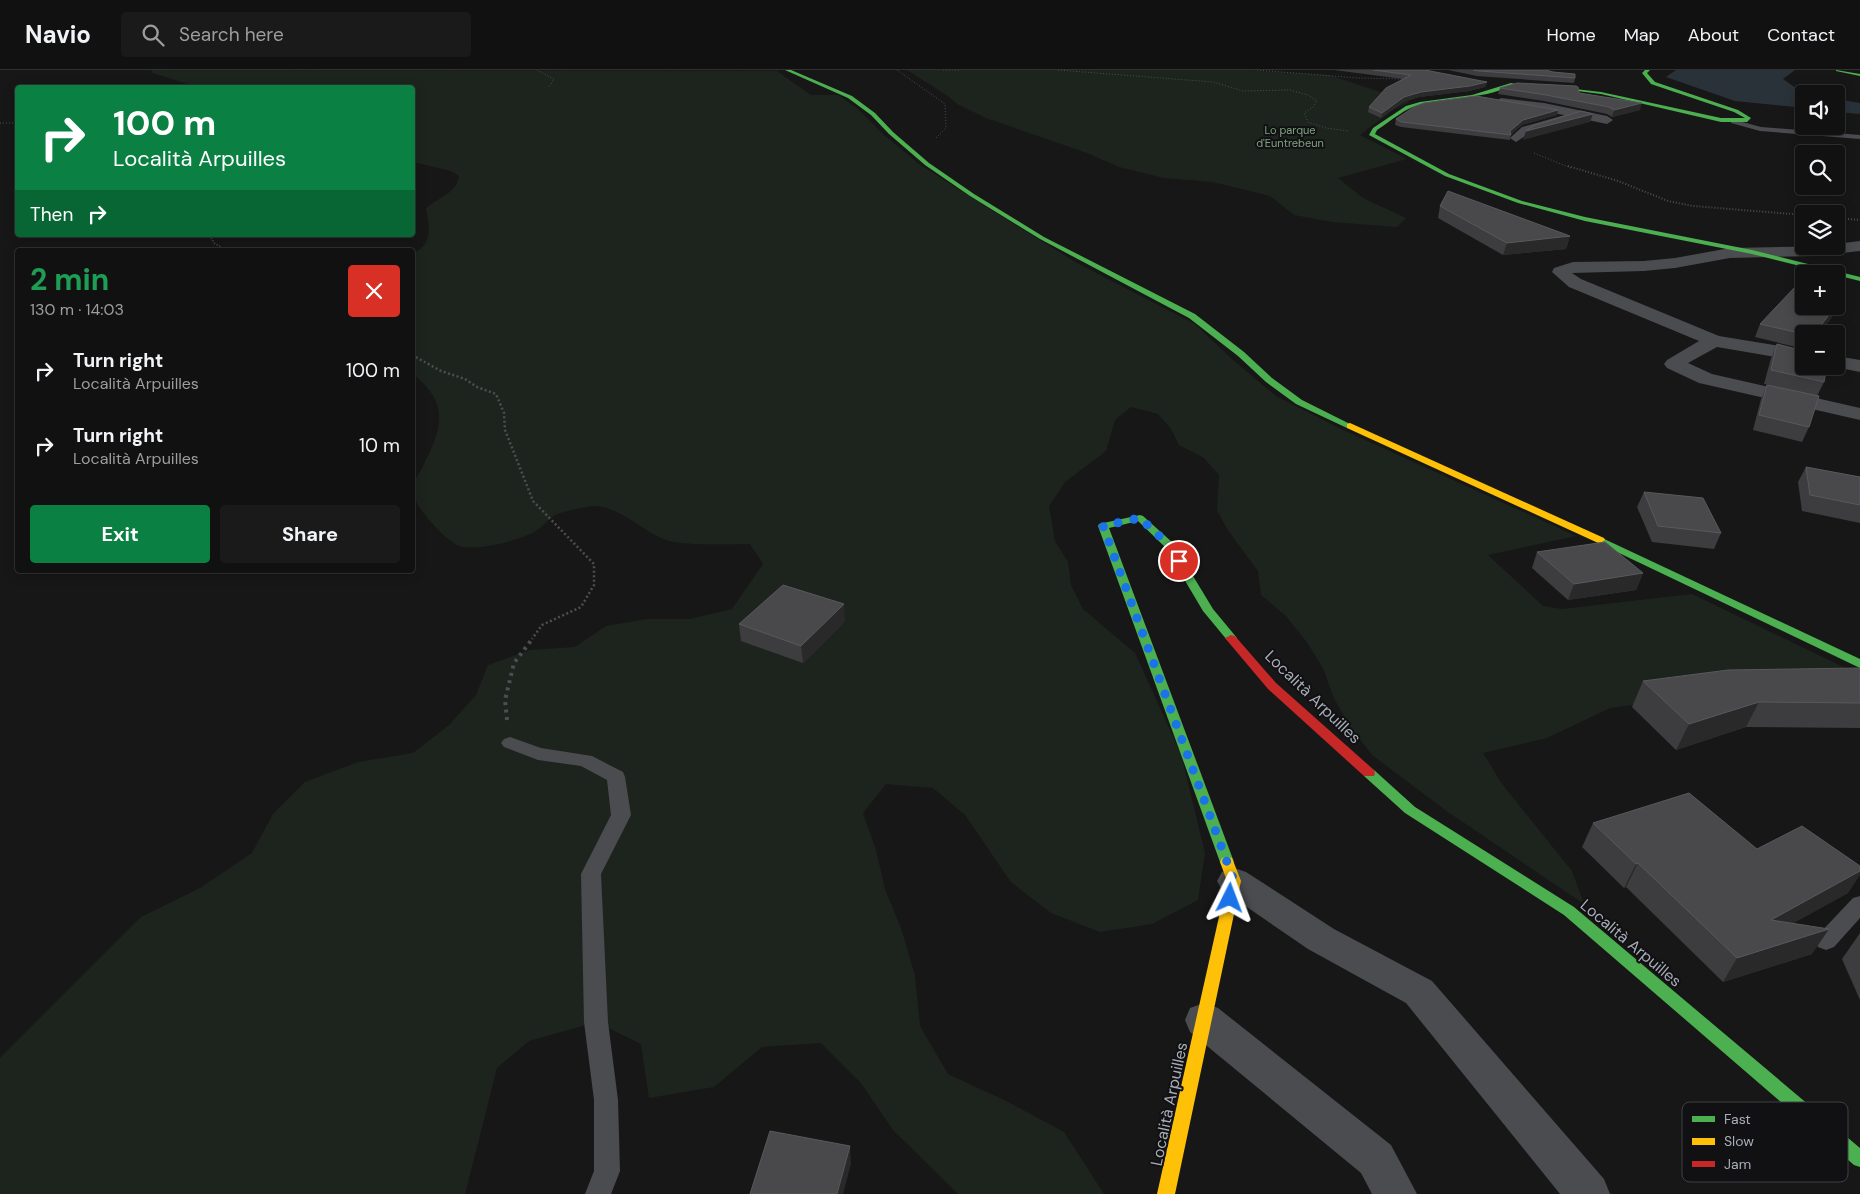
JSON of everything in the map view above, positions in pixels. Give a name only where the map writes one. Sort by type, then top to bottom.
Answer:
[{"type":"street","points":[[787,70],[850,97],[873,114],[926,164],[1042,238],[1192,316],[1241,354],[1269,380],[1299,402],[1709,590],[1860,664]]},
{"type":"street","points":[[1486,81],[1574,88],[1721,120],[1734,121],[1747,120],[1748,118],[1736,111],[1653,83],[1645,76],[1644,73],[1648,70]]},
{"type":"street","points":[[1838,70],[1860,75]]},
{"type":"street","points":[[1522,84],[1472,96],[1408,106],[1375,129],[1372,135],[1447,175],[1520,202],[1604,224],[1752,252],[1860,279]]},
{"type":"street","points":[[1472,96],[1608,120]]},
{"type":"street","points":[[1516,138],[1519,134],[1531,128],[1580,114]]},
{"type":"street","points":[[1795,354],[1715,341],[1575,284],[1560,272],[1573,267],[1644,266],[1730,253],[1814,251],[1860,246]]},
{"type":"street","points":[[1715,341],[1695,350],[1674,364],[1706,379],[1860,414]]},
{"type":"street","points":[[1845,364],[1860,366]]},
{"type":"street","name":"Località Arpuilles","points":[[1166,1194],[1234,881],[1103,526],[1140,518],[1169,545],[1208,611],[1272,686],[1410,810],[1569,912],[1793,1102]]},
{"type":"street","points":[[1234,881],[1321,939],[1419,992],[1588,1194]]},
{"type":"street","points":[[1204,1020],[1376,1159],[1395,1194]]},
{"type":"street","name":"Località Arpuilles","points":[[1848,1149],[1860,1159]]},
{"type":"lane","points":[[1734,121],[1760,129],[1860,137]]},
{"type":"lane","points":[[510,742],[538,754],[585,760],[616,777],[621,815],[591,874],[596,1022],[606,1100],[607,1171],[598,1194]]},
{"type":"lane","points":[[1826,941],[1860,904]]},
{"type":"path","points":[[537,70],[554,79],[549,87]]},
{"type":"path","points":[[897,70],[945,104],[944,113],[947,126],[944,134],[911,151]]},
{"type":"path","points":[[944,70],[960,70]]},
{"type":"path","points":[[1058,70],[1213,82],[1234,90],[1244,91],[1284,88],[1299,91],[1310,95],[1317,101],[1313,107],[1304,113],[1308,122],[1326,128],[1372,135]]},
{"type":"path","points":[[1257,70],[1358,78],[1411,79]]},
{"type":"path","points":[[0,123],[15,123]]},
{"type":"path","points":[[1516,138],[1523,146],[1539,155],[1575,169],[1618,181],[1668,201],[1693,206],[1795,214]]},
{"type":"path","points":[[1845,219],[1860,220]]},
{"type":"path","points":[[211,237],[214,243],[223,248]]},
{"type":"path","points":[[415,357],[441,371],[465,378],[477,387],[496,394],[504,414],[505,430],[534,501],[594,564],[594,585],[581,607],[542,625],[514,664],[504,700],[510,742]]},
{"type":"green space","points":[[151,70],[777,71],[811,95],[838,95],[858,109],[884,135],[919,164],[1077,263],[1195,324],[1233,360],[1276,396],[1341,429],[1576,536],[1488,555],[1543,606],[1562,609],[1692,594],[1860,675],[1610,708],[1547,738],[1483,753],[1502,784],[1572,871],[1584,904],[1448,812],[1372,755],[1348,724],[1333,696],[1323,668],[1306,641],[1286,616],[1261,595],[1258,571],[1227,529],[1217,510],[1219,475],[1204,458],[1179,445],[1171,429],[1158,414],[1131,407],[1115,420],[1106,451],[1065,482],[1049,506],[1055,541],[1068,562],[1071,585],[1083,609],[1135,653],[1181,754],[1205,853],[1198,900],[1152,924],[1100,932],[1051,913],[1011,882],[965,815],[933,788],[886,784],[863,813],[876,850],[885,889],[902,931],[915,976],[920,1026],[948,1074],[1006,1101],[1064,1132],[1104,1194],[958,1194],[893,1130],[861,1083],[821,1043],[762,1047],[714,1087],[649,1098],[641,1044],[596,1022],[529,1041],[497,1068],[465,1194],[0,1194],[0,1058],[141,917],[200,888],[252,853],[273,814],[305,782],[358,762],[413,753],[449,725],[476,695],[488,665],[530,650],[575,647],[606,626],[647,619],[690,619],[732,609],[763,564],[750,544],[674,542],[657,536],[623,515],[595,506],[574,509],[558,514],[528,535],[485,547],[464,547],[457,545],[447,538],[422,511],[415,499],[415,481],[434,443],[439,419],[434,397],[415,376],[415,252],[427,240],[429,229],[426,209],[455,187],[459,176],[451,171],[415,162],[415,85],[191,85],[153,73]]},
{"type":"green space","name":"Lo parque d'Euntrebeun","points":[[907,70],[1250,70],[1329,75],[1410,102],[1394,109],[1360,135],[1407,159],[1338,178],[1363,198],[1406,218],[1397,227],[1332,222],[1294,215],[1270,196],[1213,182],[1164,178],[1119,167],[1087,153],[986,118],[957,104],[948,96]]},
{"type":"shaded area","points":[[1676,70],[1795,70],[1783,79],[1795,87],[1795,107],[1735,101],[1666,77]]},
{"type":"shaded area","points":[[1845,100],[1860,103],[1860,114],[1845,113]]},
{"type":"building","points":[[1373,70],[1425,70],[1487,82],[1421,92],[1404,97],[1382,113],[1369,107],[1386,88],[1411,75]]},
{"type":"building","points":[[1473,70],[1546,70],[1575,74],[1575,78],[1479,71]]},
{"type":"building","points":[[1517,83],[1576,86],[1579,93],[1642,103],[1614,110],[1609,107],[1500,88]]},
{"type":"building","points":[[1476,96],[1558,110],[1523,120],[1510,131],[1511,135],[1402,122],[1396,119],[1424,103]]},
{"type":"building","points":[[1581,111],[1593,114],[1526,131],[1533,126]]},
{"type":"building","points":[[1448,191],[1570,236],[1507,243],[1440,206]]},
{"type":"building","points":[[1795,287],[1795,315],[1829,315],[1821,325],[1795,325],[1795,332],[1760,324]]},
{"type":"building","points":[[1777,344],[1795,349],[1795,375],[1825,375],[1824,382],[1771,370]]},
{"type":"building","points":[[1767,385],[1819,396],[1809,427],[1759,415]]},
{"type":"building","points":[[1806,467],[1860,477],[1860,505],[1810,495]]},
{"type":"building","points":[[1644,492],[1703,498],[1721,533],[1658,526]]},
{"type":"building","points":[[1605,542],[1643,573],[1574,584],[1537,552]]},
{"type":"building","points":[[783,585],[844,604],[801,646],[739,624]]},
{"type":"building","points":[[1860,668],[1860,703],[1759,702],[1689,724],[1643,681],[1728,670]]},
{"type":"building","points":[[1689,793],[1757,849],[1802,826],[1860,866],[1860,871],[1771,920],[1829,929],[1737,958],[1638,863],[1636,864],[1593,823]]},
{"type":"building","points":[[770,1131],[850,1146],[837,1194],[750,1194]]},
{"type":"traffic: fast","points":[[787,70],[850,97],[873,114],[891,133],[927,164],[972,195],[1042,238],[1192,316],[1241,354],[1269,380],[1299,402],[1350,426]]},
{"type":"traffic: fast","points":[[1540,86],[1601,93],[1721,120],[1747,120],[1748,118],[1736,111],[1653,83],[1644,73],[1648,70]]},
{"type":"traffic: fast","points":[[1838,70],[1860,75]]},
{"type":"traffic: fast","points":[[1513,84],[1472,96],[1420,103],[1408,107],[1375,129],[1372,135],[1447,175],[1520,202],[1585,219],[1752,252],[1860,279]]},
{"type":"traffic: fast","points":[[1227,862],[1103,526],[1140,518],[1169,545],[1208,611],[1231,638]]},
{"type":"traffic: fast","points":[[1600,540],[1860,664]]},
{"type":"traffic: fast","points":[[1369,773],[1410,810],[1569,911],[1793,1102]]},
{"type":"traffic: fast","points":[[1848,1149],[1860,1159]]},
{"type":"traffic: slow","points":[[1350,426],[1600,540]]},
{"type":"traffic: slow","points":[[1166,1194],[1234,881],[1227,862]]},
{"type":"traffic: jam","points":[[1231,638],[1272,686],[1369,773]]},
{"type":"route","points":[[1179,561],[1169,545],[1140,518],[1103,526],[1234,881],[1230,898]]}]
